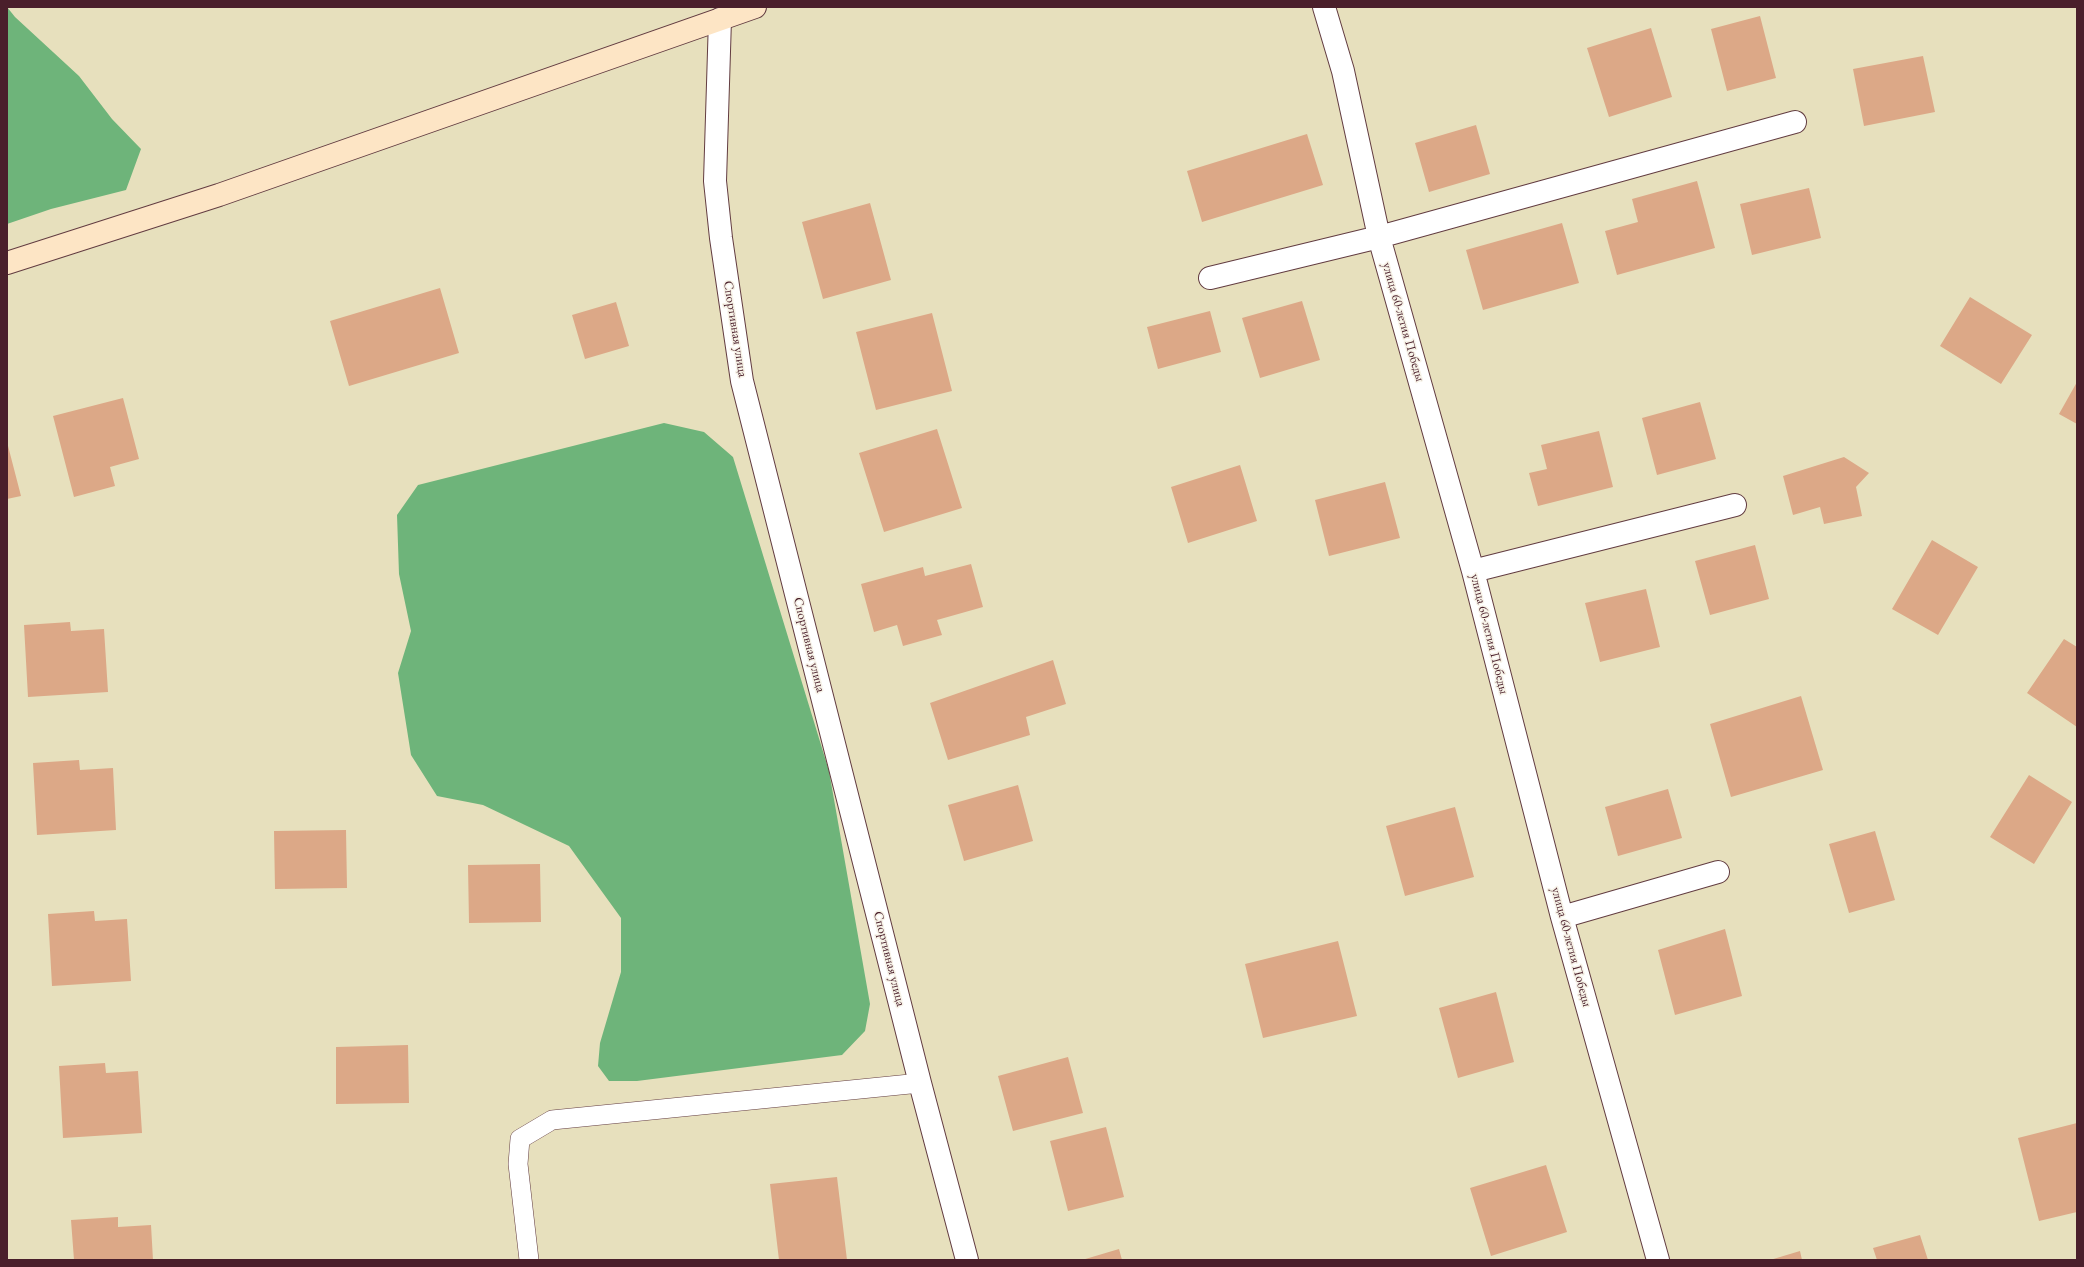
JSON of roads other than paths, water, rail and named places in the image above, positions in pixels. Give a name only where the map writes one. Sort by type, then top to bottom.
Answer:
[{"type":"street","points":[[7,263],[219,195],[755,7]]},
{"type":"street","name":"улица 60-летия Победы","points":[[1324,7],[1343,71],[1378,236],[1473,571],[1562,917],[1658,1260]]},
{"type":"street","name":"Спортивная улица","points":[[720,19],[715,182],[721,238],[742,381],[920,1083],[967,1260]]},
{"type":"street","points":[[1210,278],[1378,236],[1795,122]]},
{"type":"street","points":[[1473,571],[1735,505]]},
{"type":"street","points":[[1562,917],[1718,872]]},
{"type":"lane","points":[[529,1260],[518,1164],[520,1139],[552,1120],[920,1083]]}]
